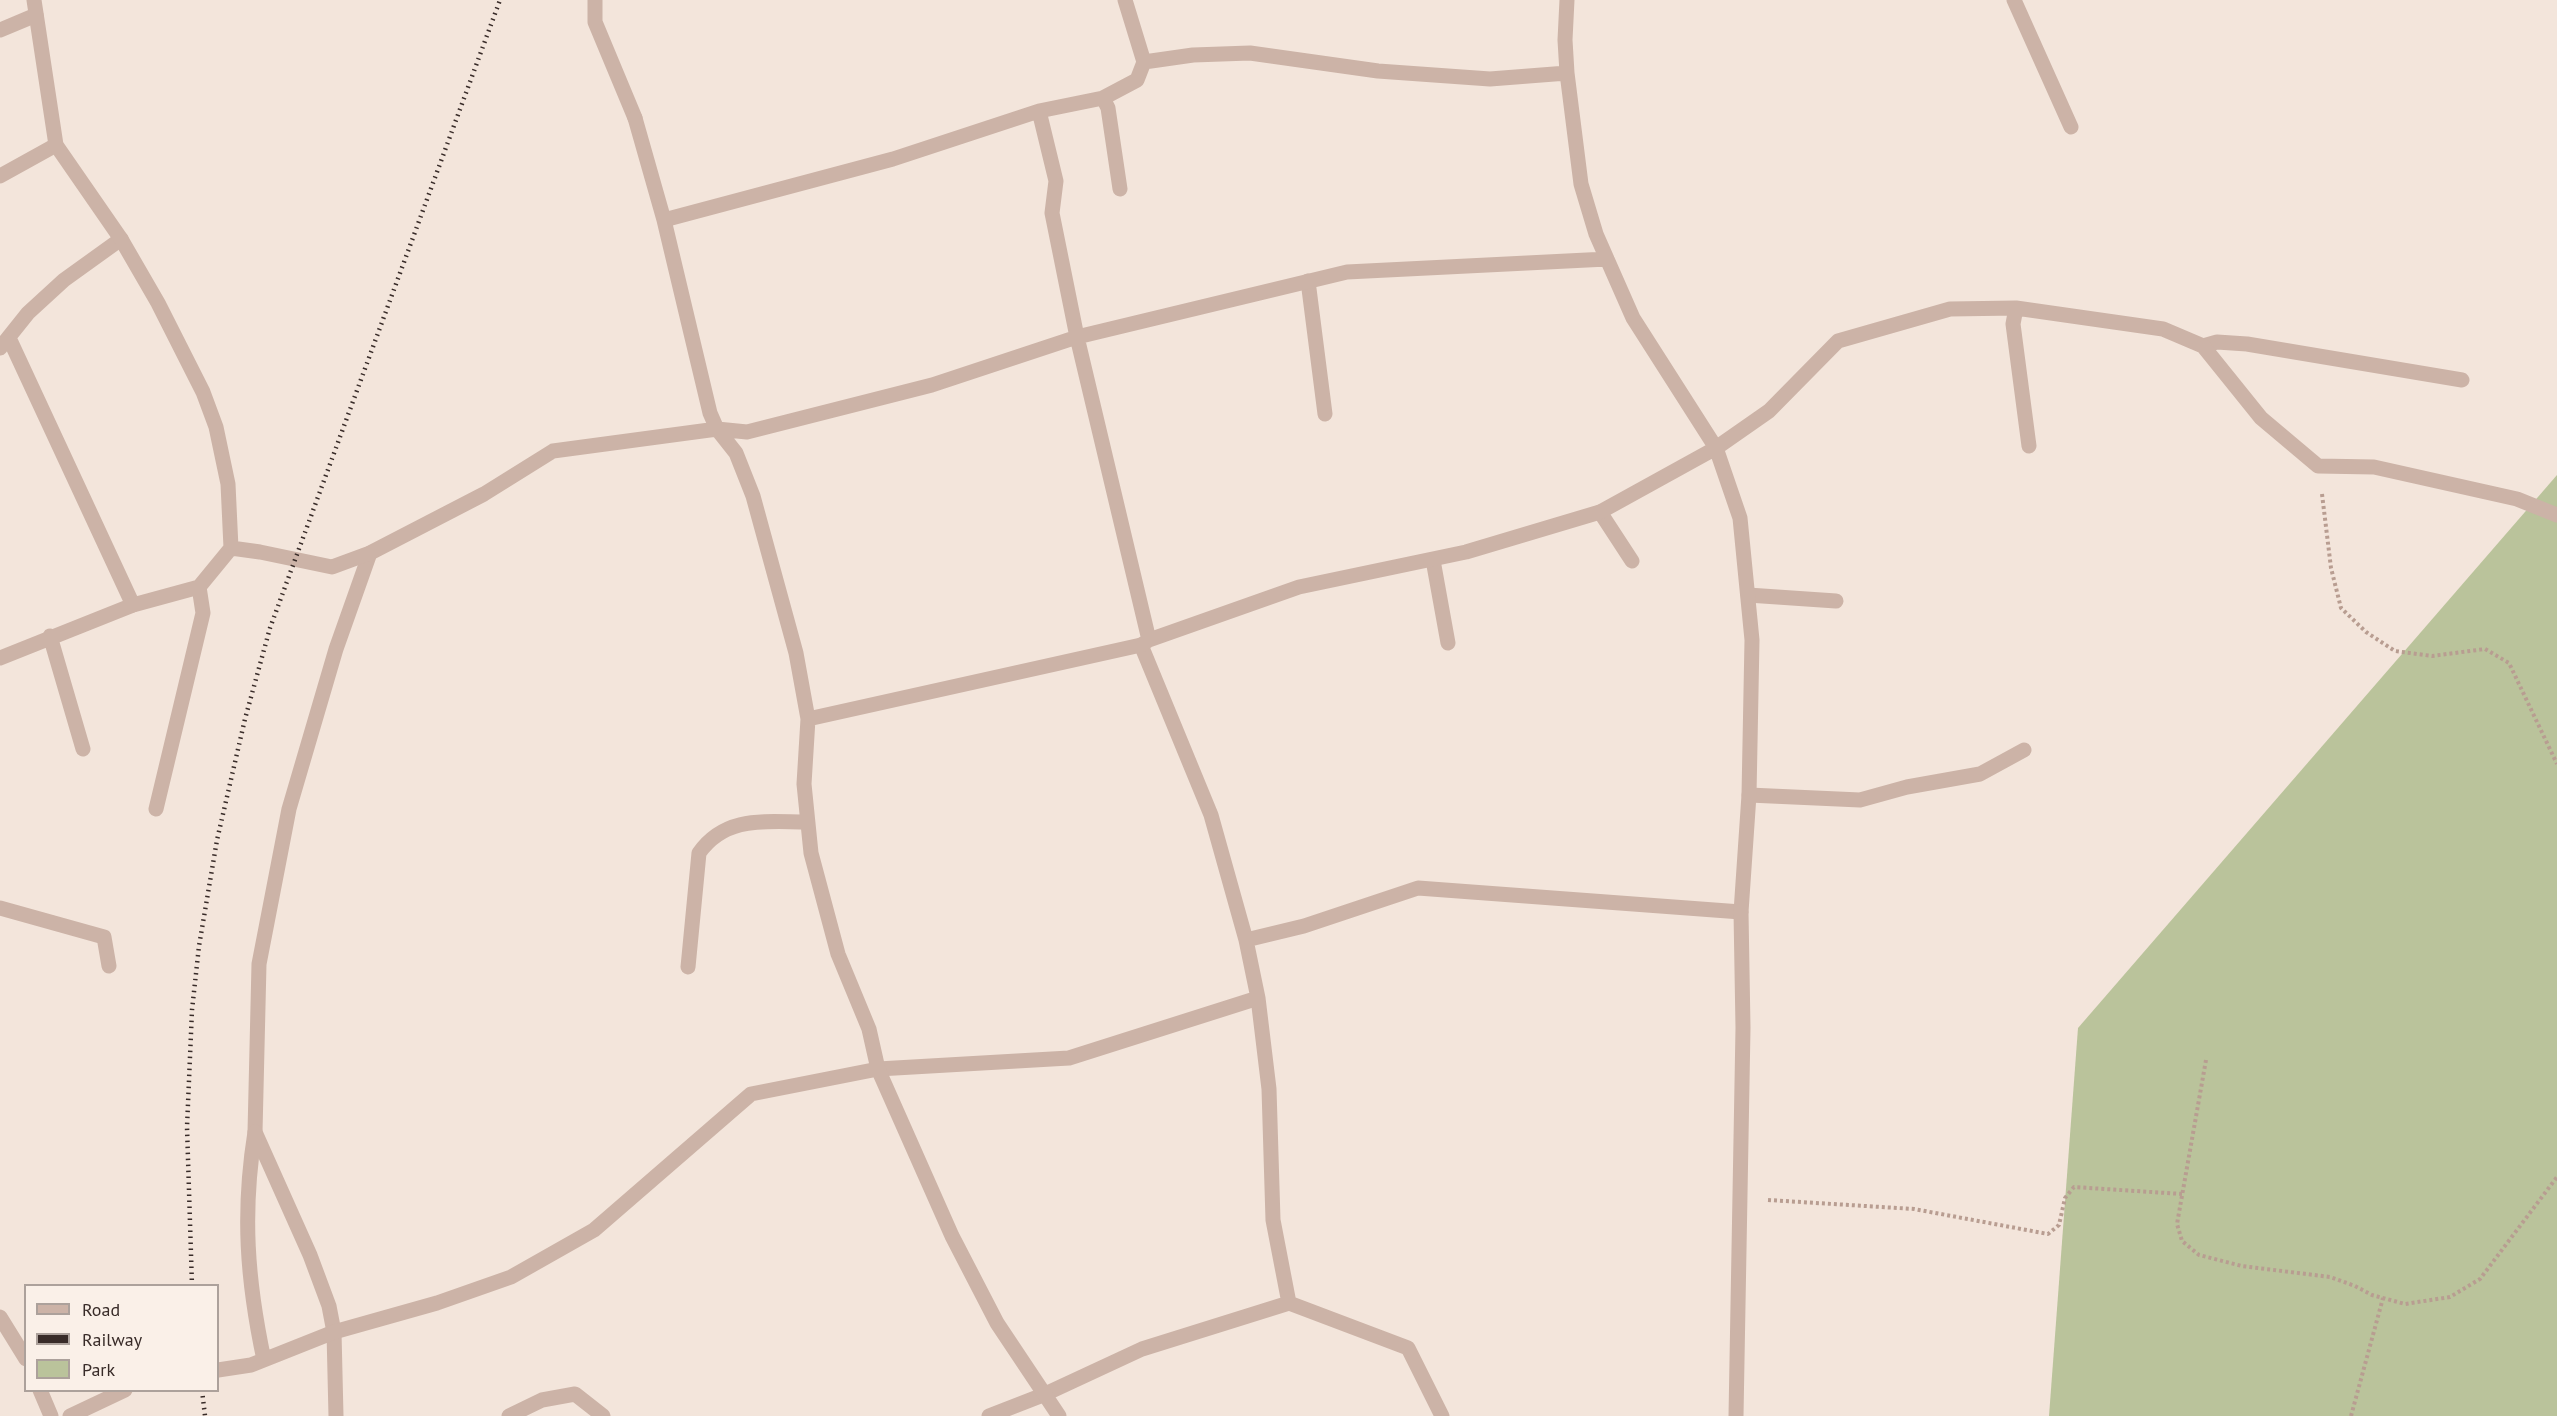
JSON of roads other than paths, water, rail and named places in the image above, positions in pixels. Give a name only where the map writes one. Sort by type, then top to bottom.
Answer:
[{"type":"street","points":[[595,0],[595,22],[635,118],[664,220],[710,413],[717,429],[736,453],[753,496],[796,653],[808,720],[804,784],[811,854],[838,954],[869,1029],[878,1070],[952,1236],[997,1323],[1059,1416]]},
{"type":"street","points":[[664,220],[893,159],[1039,111],[1103,98],[1137,80],[1144,62],[1125,0]]},
{"type":"street","points":[[1567,0],[1565,40],[1567,73],[1581,183],[1596,234],[1633,318],[1716,448],[1740,518],[1752,640],[1749,795],[1741,912],[1740,1198],[1736,1416]]},
{"type":"street","points":[[2014,0],[2071,127]]},
{"type":"street","points":[[0,30],[35,8],[56,145],[121,239],[158,303],[203,392],[216,427],[228,484],[231,548],[199,587],[133,604],[0,658]]},
{"type":"street","points":[[1144,62],[1193,55],[1250,53],[1378,71],[1490,79],[1567,73]]},
{"type":"street","points":[[1103,98],[1108,108],[1120,189]]},
{"type":"street","points":[[1039,111],[1056,181],[1052,213],[1077,337],[1145,642],[1211,815],[1246,940],[1258,998],[1269,1089],[1273,1220],[1289,1303]]},
{"type":"street","points":[[0,176],[56,145]]},
{"type":"street","points":[[121,239],[64,280],[28,313],[4,343],[133,604]]},
{"type":"street","points":[[231,548],[332,567],[370,553],[484,494],[553,451],[717,429],[747,432],[932,385],[1077,337],[1347,272],[1607,259]]},
{"type":"street","points":[[1308,281],[1325,414]]},
{"type":"street","points":[[808,720],[1145,642],[1299,586],[1466,552],[1600,512],[1716,448],[1769,411],[1838,342],[1950,309],[2016,308],[2163,329],[2203,346],[2261,418],[2318,466],[2374,467],[2517,499],[2557,515]]},
{"type":"street","points":[[2016,308],[2013,324],[2029,446]]},
{"type":"street","points":[[2203,346],[2217,342],[2247,344],[2462,380]]},
{"type":"street","points":[[1600,512],[1632,561]]},
{"type":"street","points":[[264,1360],[253,1307],[246,1244],[250,1167],[255,1132],[259,964],[288,809],[336,649],[370,553]]},
{"type":"street","points":[[1433,560],[1448,643]]},
{"type":"street","points":[[156,809],[203,613],[199,587]]},
{"type":"street","points":[[1748,595],[1836,601]]},
{"type":"street","points":[[50,636],[83,749]]},
{"type":"street","points":[[1749,795],[1860,800],[1907,787],[1980,774],[2024,750]]},
{"type":"street","points":[[688,967],[699,853],[708,840],[726,828],[753,822],[807,822]]},
{"type":"street","points":[[1246,940],[1304,926],[1418,888],[1741,912]]},
{"type":"street","points":[[0,908],[104,937],[109,966]]},
{"type":"street","points":[[219,1370],[251,1365],[334,1332],[437,1303],[511,1277],[594,1230],[751,1094],[878,1070],[1069,1058],[1258,998]]},
{"type":"street","points":[[255,1132],[310,1255],[329,1306],[334,1332],[336,1416]]},
{"type":"street","points":[[989,1416],[1043,1395],[1142,1349],[1289,1303],[1408,1348],[1442,1416]]},
{"type":"street","points":[[0,1317],[24,1356]]},
{"type":"street","points":[[41,1392],[51,1416]]},
{"type":"street","points":[[70,1416],[121,1392]]},
{"type":"street","points":[[509,1416],[542,1400],[575,1394],[603,1416]]},
{"type":"railway","points":[[192,1284],[187,1127],[192,1010],[199,946],[217,840],[245,719],[270,628],[500,0]]},
{"type":"railway","points":[[202,1392],[205,1416]]}]
